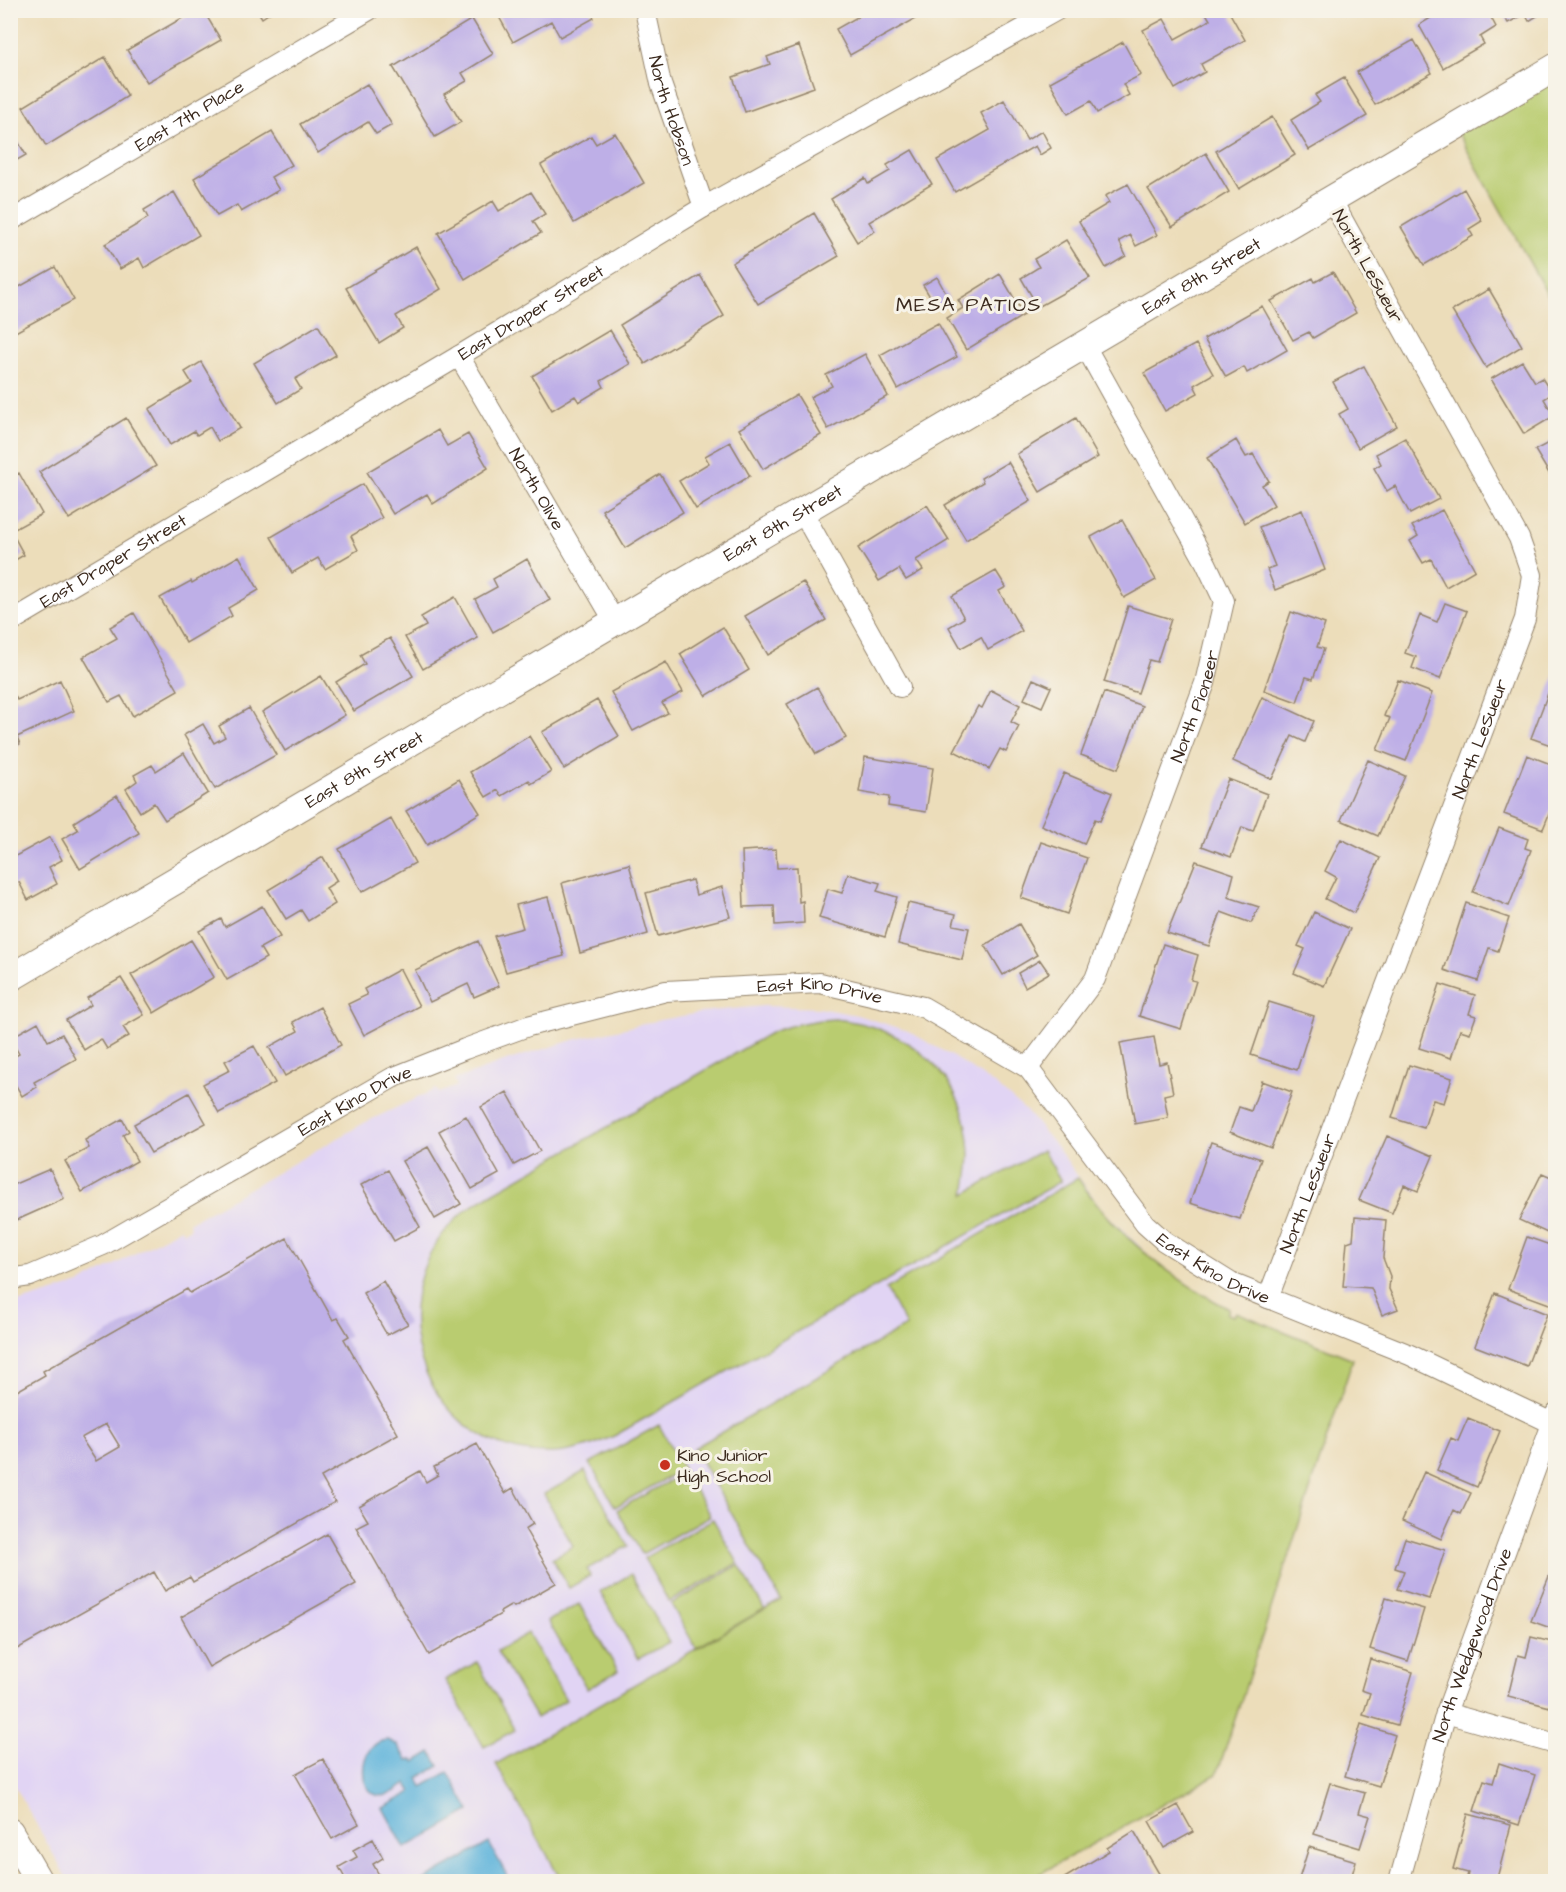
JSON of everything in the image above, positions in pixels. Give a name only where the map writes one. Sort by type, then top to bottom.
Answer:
[{"type":"street","name":"East 7th Place","points":[[10,221],[369,10]]},
{"type":"street","name":"North Hobson","points":[[645,10],[661,84],[704,207]]},
{"type":"street","name":"East Draper Street","points":[[10,622],[459,356],[704,207],[1057,10]]},
{"type":"street","name":"East 8th Street","points":[[10,978],[1556,67]]},
{"type":"street","name":"North LeSueur","points":[[1268,1298],[1525,619],[1532,575],[1519,538],[1331,199]]},
{"type":"street","name":"North Pioneer","points":[[1028,1068],[1095,978],[1205,683],[1224,601],[1206,563],[1084,344]]},
{"type":"street","name":"North Olive","points":[[459,356],[615,622]]},
{"type":"street","points":[[802,511],[900,687]]},
{"type":"street","name":"East Kino Drive","points":[[10,1279],[30,1276],[103,1245],[392,1078],[528,1026],[666,991],[820,983],[923,1006],[1028,1068],[1145,1224],[1164,1241],[1231,1283],[1410,1355],[1554,1420]]},
{"type":"street","name":"North Wedgewood Drive","points":[[1399,1881],[1446,1713],[1554,1420]]},
{"type":"street","points":[[1446,1713],[1556,1744]]},
{"type":"street","points":[[10,1832],[39,1881]]},
{"type":"shaded area","name":"Kino Junior High School","points":[[764,1006],[818,1008],[857,1015],[908,1031],[957,1059],[997,1086],[1025,1110],[1056,1146],[1104,1212],[1157,1263],[1183,1282],[1229,1309],[1228,1314],[1234,1316],[1236,1312],[1353,1359],[1027,1881],[69,1882],[11,1779],[10,1305],[80,1284],[181,1228],[183,1232],[191,1228],[189,1223],[366,1122],[436,1089],[439,1093],[457,1086],[454,1080],[573,1040],[660,1020],[711,1011]]},
{"type":"green space","points":[[1555,67],[1555,308],[1454,126]]},
{"type":"green space","points":[[835,1019],[887,1032],[909,1044],[929,1060],[945,1078],[958,1100],[966,1125],[970,1153],[965,1194],[1043,1150],[1061,1181],[614,1436],[592,1445],[553,1453],[510,1448],[473,1431],[445,1404],[426,1371],[416,1334],[417,1295],[429,1256],[454,1221],[471,1206],[491,1194],[772,1032],[803,1023]]},
{"type":"green space","points":[[1078,1178],[1126,1236],[1165,1269],[1229,1309],[1227,1314],[1234,1316],[1236,1312],[1353,1359],[1217,1774],[1027,1881],[562,1881],[496,1764],[781,1600],[694,1448],[906,1326],[886,1289]]},
{"type":"green space","points":[[659,1425],[683,1469],[615,1507],[590,1463]]},
{"type":"green space","points":[[585,1471],[628,1546],[587,1569],[590,1576],[569,1588],[552,1559],[573,1546],[544,1494]]},
{"type":"green space","points":[[685,1472],[710,1516],[642,1554],[617,1510]]},
{"type":"green space","points":[[713,1519],[738,1563],[669,1602],[644,1558]]},
{"type":"green space","points":[[739,1565],[764,1609],[696,1648],[671,1604]]},
{"type":"green space","points":[[631,1574],[669,1642],[638,1659],[600,1592]]},
{"type":"green space","points":[[579,1604],[618,1671],[587,1689],[548,1621]]},
{"type":"green space","points":[[528,1633],[566,1700],[536,1718],[497,1651]]},
{"type":"green space","points":[[477,1662],[515,1730],[484,1747],[445,1680]]},
{"type":"water","points":[[388,1740],[398,1745],[408,1761],[413,1759],[415,1762],[431,1752],[439,1766],[418,1778],[422,1787],[448,1772],[470,1811],[405,1848],[383,1808],[412,1792],[407,1784],[390,1794],[377,1795],[369,1790],[365,1781],[365,1760],[370,1750],[377,1743]]},
{"type":"water","points":[[489,1843],[510,1881],[424,1880]]},
{"type":"building","points":[[196,10],[203,10],[221,40],[147,82],[127,50]]},
{"type":"building","points":[[257,10],[274,10],[262,18]]},
{"type":"building","points":[[505,10],[590,10],[594,18],[560,37],[551,21],[513,42],[498,15]]},
{"type":"building","points":[[859,10],[910,10],[915,19],[850,55],[836,29],[861,15]]},
{"type":"building","points":[[1204,10],[1228,10],[1245,40],[1201,64],[1205,72],[1175,89],[1143,30],[1164,19],[1175,39],[1210,20]]},
{"type":"building","points":[[1431,10],[1487,10],[1496,27],[1480,37],[1484,44],[1443,68],[1419,25],[1434,16]]},
{"type":"building","points":[[1500,10],[1547,10],[1529,21],[1525,14],[1508,23]]},
{"type":"building","points":[[472,19],[493,54],[462,73],[467,81],[444,94],[461,122],[435,137],[393,67]]},
{"type":"building","points":[[1414,40],[1432,73],[1375,105],[1357,72]]},
{"type":"building","points":[[1123,42],[1141,75],[1123,84],[1129,95],[1097,113],[1091,101],[1068,114],[1050,82]]},
{"type":"building","points":[[799,45],[814,87],[745,112],[733,77],[770,64],[767,57]]},
{"type":"building","points":[[105,57],[128,96],[46,146],[23,107]]},
{"type":"building","points":[[1344,78],[1367,116],[1309,150],[1291,120],[1320,102],[1315,95]]},
{"type":"building","points":[[367,84],[392,125],[376,134],[368,122],[318,153],[300,124]]},
{"type":"building","points":[[1004,100],[1027,140],[1042,131],[1051,148],[1040,155],[1035,146],[955,192],[937,160],[990,130],[981,113]]},
{"type":"building","points":[[1272,117],[1295,155],[1239,189],[1216,151]]},
{"type":"building","points":[[10,128],[26,155],[10,164]]},
{"type":"building","points":[[272,132],[292,165],[271,177],[279,190],[241,212],[237,205],[217,216],[194,178]]},
{"type":"building","points":[[615,133],[644,183],[574,223],[541,165],[591,136],[596,144]]},
{"type":"building","points":[[912,150],[932,184],[869,222],[875,231],[857,242],[831,199],[865,178],[868,184],[890,171],[887,165]]},
{"type":"building","points":[[1206,153],[1229,192],[1172,227],[1148,189]]},
{"type":"building","points":[[1128,184],[1157,235],[1136,246],[1130,235],[1119,241],[1126,256],[1106,268],[1079,221],[1109,203],[1105,196]]},
{"type":"building","points":[[1464,189],[1482,221],[1469,229],[1473,236],[1424,265],[1401,227]]},
{"type":"building","points":[[174,192],[199,235],[144,268],[139,258],[120,269],[105,244],[148,218],[144,210]]},
{"type":"building","points":[[531,192],[545,214],[533,221],[541,233],[465,279],[438,233],[493,201],[499,211]]},
{"type":"building","points":[[814,213],[839,256],[758,304],[732,263]]},
{"type":"building","points":[[1066,240],[1090,278],[1038,307],[1021,278],[1039,267],[1034,259]]},
{"type":"building","points":[[416,247],[441,289],[396,316],[403,328],[379,343],[346,288]]},
{"type":"building","points":[[55,267],[74,300],[10,335],[10,292]]},
{"type":"building","points":[[1333,272],[1356,313],[1313,338],[1309,332],[1293,340],[1271,301],[1313,278],[1315,282]]},
{"type":"building","points":[[1000,274],[1024,315],[966,350],[947,318],[963,308],[958,300]]},
{"type":"building","points":[[700,275],[724,316],[645,364],[620,325]]},
{"type":"building","points":[[937,277],[949,299],[936,307],[923,285]]},
{"type":"building","points":[[1489,289],[1522,346],[1486,368],[1452,311]]},
{"type":"building","points":[[1262,306],[1287,350],[1247,373],[1244,367],[1226,377],[1204,339]]},
{"type":"building","points":[[938,323],[957,357],[898,389],[880,355]]},
{"type":"building","points":[[318,325],[336,355],[295,379],[301,389],[278,403],[254,363]]},
{"type":"building","points":[[610,330],[630,364],[601,381],[604,387],[579,402],[575,396],[552,410],[532,376]]},
{"type":"building","points":[[1196,344],[1213,374],[1194,385],[1198,393],[1165,411],[1144,373]]},
{"type":"building","points":[[865,354],[888,396],[828,429],[810,397],[832,386],[826,375]]},
{"type":"building","points":[[1522,361],[1535,382],[1542,378],[1552,394],[1544,399],[1554,416],[1524,434],[1491,379]]},
{"type":"building","points":[[201,362],[240,428],[218,441],[210,427],[197,435],[194,431],[170,445],[149,409],[192,383],[185,372]]},
{"type":"building","points":[[1364,366],[1397,426],[1358,448],[1339,414],[1348,409],[1333,382]]},
{"type":"building","points":[[797,395],[821,435],[763,469],[739,429]]},
{"type":"building","points":[[126,418],[156,466],[69,519],[39,472]]},
{"type":"building","points":[[1076,418],[1098,457],[1040,492],[1017,454]]},
{"type":"building","points":[[438,430],[447,446],[468,434],[488,468],[433,504],[427,494],[393,514],[367,472]]},
{"type":"building","points":[[1405,438],[1439,499],[1410,514],[1395,486],[1387,491],[1374,468],[1381,464],[1376,454]]},
{"type":"building","points":[[1556,439],[1556,485],[1535,450]]},
{"type":"building","points":[[1236,440],[1246,457],[1253,454],[1269,481],[1262,485],[1274,505],[1245,523],[1207,458]]},
{"type":"building","points":[[730,442],[750,476],[696,509],[679,481],[709,463],[705,456]]},
{"type":"building","points":[[1008,462],[1031,501],[966,540],[945,505],[983,482],[981,478]]},
{"type":"building","points":[[19,473],[42,514],[11,531],[24,555],[10,563],[10,478]]},
{"type":"building","points":[[660,474],[683,512],[625,548],[602,510]]},
{"type":"building","points":[[363,484],[382,518],[351,536],[358,550],[325,569],[318,558],[292,573],[271,537]]},
{"type":"building","points":[[927,505],[949,540],[916,560],[923,570],[906,580],[899,569],[879,581],[858,548]]},
{"type":"building","points":[[1302,510],[1325,570],[1275,590],[1267,569],[1275,566],[1259,527]]},
{"type":"building","points":[[1442,510],[1475,570],[1446,587],[1431,559],[1423,563],[1410,541],[1418,536],[1412,526]]},
{"type":"building","points":[[1122,520],[1156,580],[1124,598],[1091,537]]},
{"type":"building","points":[[239,556],[259,590],[228,608],[232,616],[186,643],[160,598]]},
{"type":"building","points":[[527,559],[550,600],[493,632],[475,599],[497,587],[493,579]]},
{"type":"building","points":[[996,571],[1006,587],[999,591],[1022,631],[988,650],[981,637],[961,648],[949,627],[964,618],[952,596]]},
{"type":"building","points":[[803,582],[826,620],[768,655],[745,616]]},
{"type":"building","points":[[455,597],[478,638],[423,669],[405,637],[426,626],[421,617]]},
{"type":"building","points":[[1445,603],[1467,611],[1440,679],[1412,668],[1416,657],[1405,653],[1420,615],[1437,622]]},
{"type":"building","points":[[1128,606],[1171,619],[1157,662],[1149,660],[1138,693],[1104,682]]},
{"type":"building","points":[[1291,612],[1325,624],[1317,647],[1324,649],[1313,679],[1306,677],[1297,702],[1264,690]]},
{"type":"building","points":[[134,613],[178,690],[133,716],[121,696],[109,702],[83,657],[117,638],[110,627]]},
{"type":"building","points":[[723,627],[749,670],[706,696],[680,654]]},
{"type":"building","points":[[390,638],[413,676],[354,711],[336,682],[365,664],[360,655]]},
{"type":"building","points":[[666,662],[683,692],[662,703],[668,713],[633,731],[611,692]]},
{"type":"building","points":[[1556,675],[1556,747],[1531,738]]},
{"type":"building","points":[[321,676],[345,715],[285,751],[262,712]]},
{"type":"building","points":[[1033,679],[1051,687],[1042,707],[1024,699]]},
{"type":"building","points":[[60,680],[74,711],[17,737],[20,744],[10,749],[10,698],[15,696],[17,700]]},
{"type":"building","points":[[1398,680],[1432,693],[1406,761],[1377,750],[1390,718],[1384,716]]},
{"type":"building","points":[[817,687],[846,738],[816,754],[787,704]]},
{"type":"building","points":[[991,690],[1020,705],[1011,722],[1019,726],[1006,752],[1000,749],[989,769],[954,751],[978,706],[982,708]]},
{"type":"building","points":[[1104,692],[1142,706],[1118,769],[1081,755]]},
{"type":"building","points":[[1262,697],[1314,721],[1305,742],[1292,736],[1272,779],[1233,761]]},
{"type":"building","points":[[597,700],[619,736],[564,769],[542,732]]},
{"type":"building","points":[[249,708],[276,755],[215,789],[184,735],[203,724],[214,743],[225,737],[219,726]]},
{"type":"building","points":[[529,736],[551,772],[531,784],[529,780],[502,796],[498,790],[486,797],[470,772]]},
{"type":"building","points":[[184,753],[208,793],[165,820],[154,803],[140,812],[126,789],[137,781],[134,775],[152,765],[156,771]]},
{"type":"building","points":[[1527,755],[1556,766],[1556,797],[1543,829],[1504,814]]},
{"type":"building","points":[[865,757],[933,768],[926,812],[888,806],[889,797],[859,792]]},
{"type":"building","points":[[1368,760],[1405,776],[1378,836],[1341,820]]},
{"type":"building","points":[[1064,773],[1112,793],[1100,821],[1095,819],[1084,844],[1041,825]]},
{"type":"building","points":[[459,779],[480,813],[427,845],[406,811]]},
{"type":"building","points":[[1228,779],[1267,794],[1253,831],[1242,827],[1231,857],[1202,846]]},
{"type":"building","points":[[117,795],[139,833],[80,869],[62,839],[78,830],[74,822]]},
{"type":"building","points":[[391,819],[415,863],[362,892],[339,849]]},
{"type":"building","points":[[1499,828],[1528,839],[1525,848],[1531,850],[1509,906],[1473,892]]},
{"type":"building","points":[[50,837],[62,860],[49,867],[57,884],[28,900],[19,882],[10,887],[10,859]]},
{"type":"building","points":[[1341,839],[1380,858],[1354,913],[1325,899],[1336,877],[1325,871]]},
{"type":"building","points":[[1041,842],[1087,858],[1067,914],[1021,898]]},
{"type":"building","points":[[776,849],[777,868],[797,867],[799,902],[803,901],[804,923],[775,925],[774,906],[744,907],[742,851]]},
{"type":"building","points":[[323,857],[337,881],[326,888],[335,904],[308,921],[301,910],[286,919],[268,890]]},
{"type":"building","points":[[1196,861],[1234,874],[1228,897],[1259,907],[1251,923],[1221,912],[1209,946],[1167,933]]},
{"type":"building","points":[[629,864],[648,934],[580,953],[562,883]]},
{"type":"building","points":[[848,874],[880,883],[877,891],[897,897],[885,937],[819,918],[828,889],[842,893]]},
{"type":"building","points":[[692,880],[696,895],[722,887],[730,917],[658,936],[646,893]]},
{"type":"building","points":[[548,897],[564,956],[506,972],[494,936],[523,928],[516,905]]},
{"type":"building","points":[[908,903],[956,914],[953,925],[969,928],[962,960],[898,944]]},
{"type":"building","points":[[1466,903],[1509,918],[1498,951],[1489,948],[1478,981],[1444,970]]},
{"type":"building","points":[[262,906],[280,937],[260,948],[266,958],[227,980],[199,931],[221,919],[225,927]]},
{"type":"building","points":[[1314,912],[1350,929],[1324,986],[1294,973],[1305,949],[1298,946]]},
{"type":"building","points":[[1019,924],[1037,955],[1003,975],[985,945]]},
{"type":"building","points":[[191,940],[214,977],[154,1013],[131,975]]},
{"type":"building","points":[[478,941],[499,986],[474,997],[468,984],[430,1002],[415,970]]},
{"type":"building","points":[[1163,944],[1198,955],[1191,980],[1196,981],[1181,1029],[1139,1016]]},
{"type":"building","points":[[1040,960],[1049,973],[1025,987],[1018,973]]},
{"type":"building","points":[[400,969],[419,1006],[364,1035],[348,1004],[367,995],[364,989]]},
{"type":"building","points":[[121,978],[144,1015],[123,1027],[129,1036],[107,1049],[101,1039],[84,1050],[66,1020],[91,1005],[87,998]]},
{"type":"building","points":[[1440,984],[1475,995],[1469,1014],[1476,1016],[1470,1033],[1460,1030],[1451,1058],[1419,1048]]},
{"type":"building","points":[[1269,1002],[1314,1016],[1297,1070],[1251,1055]]},
{"type":"building","points":[[320,1007],[341,1045],[285,1076],[269,1047],[298,1031],[293,1022]]},
{"type":"building","points":[[38,1022],[48,1041],[62,1034],[76,1059],[34,1082],[37,1087],[22,1096],[10,1075],[10,1059],[19,1054],[10,1038]]},
{"type":"building","points":[[1154,1037],[1159,1064],[1167,1062],[1173,1093],[1164,1095],[1168,1118],[1135,1124],[1120,1043]]},
{"type":"building","points":[[254,1046],[275,1083],[219,1113],[203,1084],[230,1070],[225,1061]]},
{"type":"building","points":[[1409,1065],[1452,1078],[1444,1103],[1433,1100],[1424,1128],[1392,1118]]},
{"type":"building","points":[[1262,1081],[1292,1092],[1271,1148],[1230,1132],[1239,1107],[1251,1111]]},
{"type":"building","points":[[507,1092],[540,1151],[514,1165],[481,1107]]},
{"type":"building","points":[[189,1093],[206,1123],[151,1153],[134,1124]]},
{"type":"building","points":[[466,1116],[499,1174],[472,1189],[439,1131]]},
{"type":"building","points":[[122,1119],[129,1131],[123,1135],[137,1161],[82,1192],[65,1161],[89,1148],[85,1140]]},
{"type":"building","points":[[1387,1136],[1433,1156],[1418,1191],[1404,1185],[1392,1213],[1359,1200]]},
{"type":"building","points":[[1211,1142],[1261,1159],[1240,1219],[1190,1203]]},
{"type":"building","points":[[428,1147],[461,1204],[435,1219],[402,1161]]},
{"type":"building","points":[[50,1169],[64,1199],[10,1223],[10,1186]]},
{"type":"building","points":[[388,1170],[420,1227],[394,1241],[361,1185]]},
{"type":"building","points":[[1542,1173],[1556,1179],[1556,1237],[1519,1220]]},
{"type":"building","points":[[1355,1217],[1386,1220],[1383,1258],[1390,1276],[1389,1289],[1398,1309],[1382,1315],[1371,1288],[1343,1286],[1347,1242],[1353,1240]]},
{"type":"building","points":[[1527,1237],[1556,1247],[1556,1297],[1552,1305],[1508,1289]]},
{"type":"building","points":[[287,1238],[333,1320],[338,1318],[349,1336],[344,1339],[398,1434],[321,1477],[335,1502],[193,1582],[190,1577],[165,1591],[154,1572],[10,1653],[10,1395],[45,1375],[43,1371],[187,1289],[190,1293]],"holes":[[[106,1424],[120,1447],[96,1461],[81,1438]]]},
{"type":"building","points":[[383,1281],[408,1324],[387,1335],[363,1293]]},
{"type":"building","points":[[1495,1293],[1547,1314],[1527,1366],[1475,1346]]},
{"type":"building","points":[[1468,1418],[1500,1431],[1477,1487],[1437,1470],[1451,1438],[1458,1441]]},
{"type":"building","points":[[477,1444],[505,1493],[513,1488],[533,1524],[525,1529],[556,1583],[514,1607],[512,1605],[500,1612],[501,1614],[429,1655],[356,1527],[368,1521],[359,1506],[420,1471],[426,1482],[438,1475],[434,1467]]},
{"type":"building","points":[[1424,1472],[1471,1493],[1461,1514],[1454,1510],[1441,1539],[1402,1521]]},
{"type":"building","points":[[327,1534],[356,1584],[209,1667],[181,1617]]},
{"type":"building","points":[[1405,1538],[1445,1550],[1429,1599],[1397,1589],[1404,1571],[1395,1568]]},
{"type":"building","points":[[1556,1559],[1556,1630],[1531,1621]]},
{"type":"building","points":[[1386,1598],[1424,1609],[1408,1661],[1370,1649]]},
{"type":"building","points":[[1531,1637],[1556,1643],[1556,1685],[1550,1707],[1508,1696],[1518,1655],[1526,1657]]},
{"type":"building","points":[[1370,1659],[1413,1672],[1397,1725],[1363,1715],[1370,1693],[1361,1690]]},
{"type":"building","points":[[1361,1724],[1395,1735],[1379,1786],[1345,1776]]},
{"type":"building","points":[[323,1759],[359,1824],[332,1839],[295,1774]]},
{"type":"building","points":[[1499,1763],[1535,1775],[1519,1825],[1474,1811],[1484,1780],[1493,1783]]},
{"type":"building","points":[[1330,1783],[1365,1793],[1359,1813],[1370,1816],[1360,1848],[1314,1834]]},
{"type":"building","points":[[1178,1805],[1193,1832],[1164,1848],[1149,1821]]},
{"type":"building","points":[[1468,1814],[1511,1825],[1496,1882],[1485,1882],[1467,1877],[1468,1873],[1453,1869]]},
{"type":"building","points":[[1134,1831],[1164,1882],[1058,1882],[1109,1851],[1107,1848]]},
{"type":"building","points":[[373,1839],[383,1858],[373,1864],[383,1882],[347,1882],[339,1867],[357,1857],[353,1850]]},
{"type":"building","points":[[1309,1847],[1356,1861],[1350,1882],[1298,1882]]},
{"type":"place","name":"Kino Junior High School","points":[[665,1465]]},
{"type":"district","name":"MESA PATIOS","points":[[969,304]]}]
